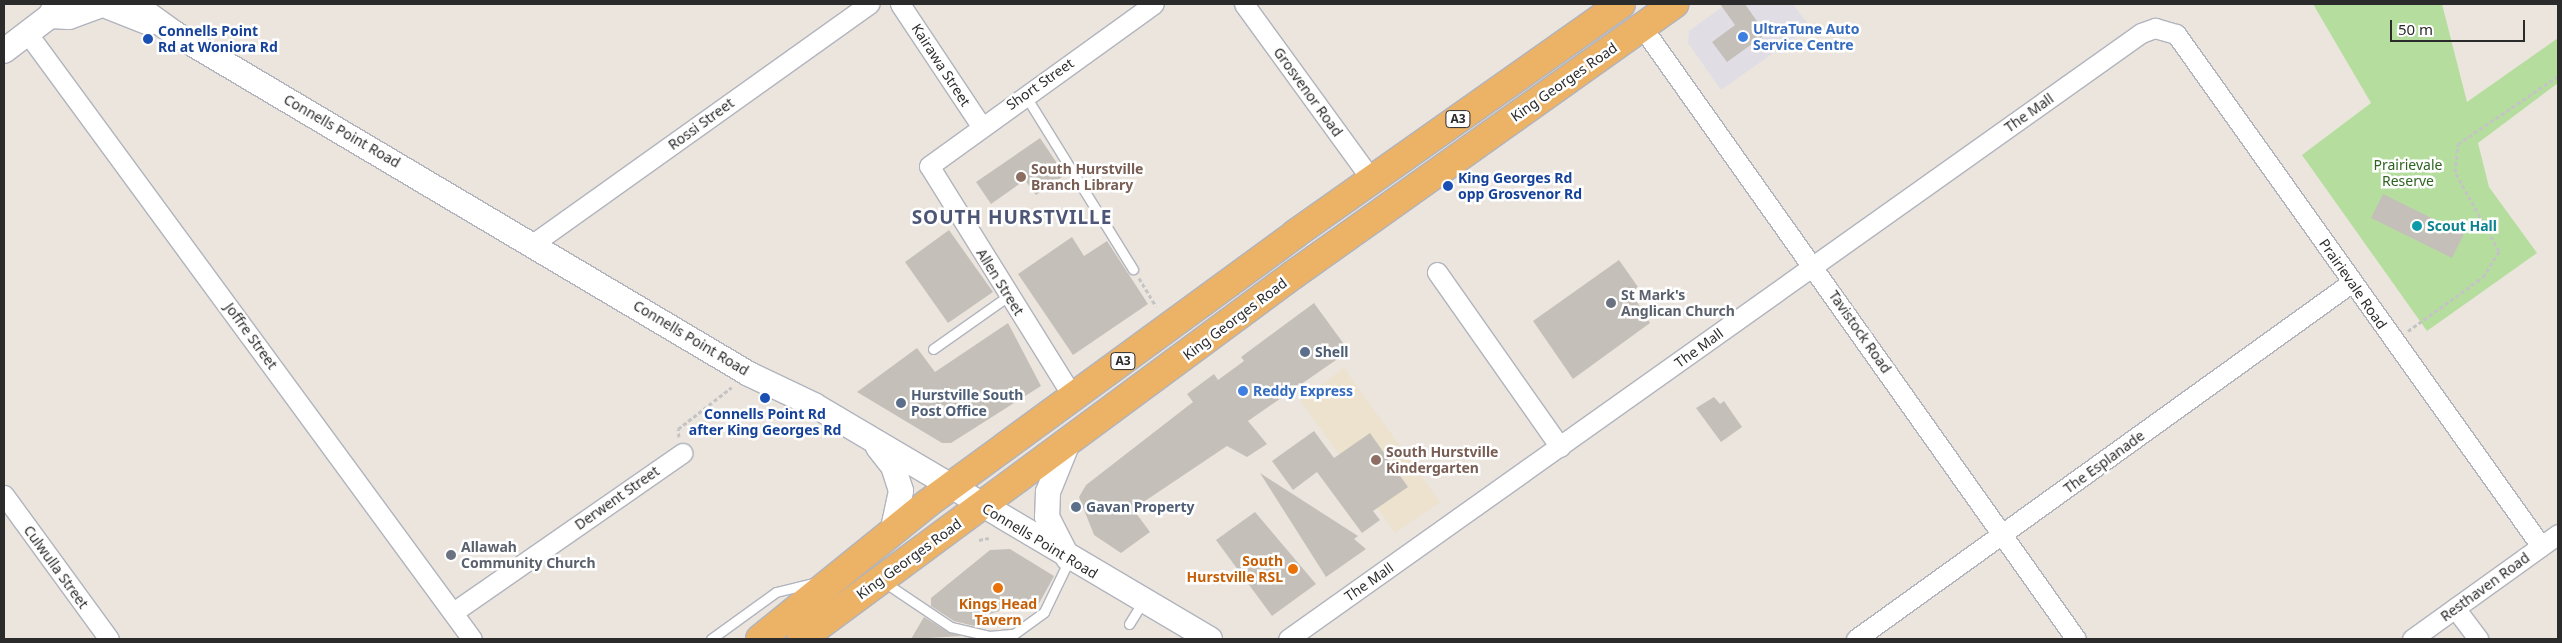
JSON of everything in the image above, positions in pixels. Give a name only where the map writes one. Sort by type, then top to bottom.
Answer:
[{"type":"highway","name":"King Georges Road","points":[[760,639],[950,487],[1372,180],[1621,4]]},
{"type":"highway","name":"King Georges Road","points":[[801,639],[981,506],[1068,445],[1294,275],[1674,4]]},
{"type":"street","name":"Connells Point Road","points":[[134,4],[174,33],[534,243],[749,374],[814,405],[1069,560],[1144,600],[1200,637]]},
{"type":"street","name":"Rossi Street","points":[[534,243],[869,4]]},
{"type":"street","name":"Kairawa Street","points":[[900,4],[981,126]]},
{"type":"street","name":"Short Street","points":[[929,166],[1024,95],[1154,4]]},
{"type":"street","name":"Grosvenor Road","points":[[1244,4],[1372,180]]},
{"type":"street","name":"Connells Point Road","points":[[105,5],[174,33]]},
{"type":"street","points":[[4,51],[28,34],[53,10],[69,17],[105,5]]},
{"type":"street","name":"Tavistock Road","points":[[1642,26],[2076,639]]},
{"type":"street","name":"The Mall","points":[[1288,639],[2141,33],[2161,27]]},
{"type":"street","name":"Prairievale Road","points":[[2161,27],[2176,34],[2392,341],[2541,546]]},
{"type":"street","name":"Joffre Street","points":[[28,34],[455,611],[472,639]]},
{"type":"street","name":"Allen Street","points":[[929,166],[1008,296],[1074,397]]},
{"type":"street","points":[[1437,272],[1560,447]]},
{"type":"street","name":"The Esplanade","points":[[1856,639],[2002,536],[2352,282]]},
{"type":"street","points":[[874,442],[893,466],[901,491],[892,533]]},
{"type":"street","points":[[1068,445],[1048,492],[1047,517],[1069,560]]},
{"type":"street","name":"Derwent Street","points":[[455,611],[682,453]]},
{"type":"street","name":"Culwulla Street","points":[[4,495],[109,639]]},
{"type":"street","name":"Resthaven Road","points":[[2412,639],[2558,534]]},
{"type":"street","points":[[2455,608],[2478,639]]},
{"type":"lane","points":[[1024,95],[1133,269]]},
{"type":"lane","points":[[933,349],[1008,296]]},
{"type":"lane","points":[[881,579],[951,627],[997,635],[1014,634],[1044,612],[1069,560]]},
{"type":"lane","points":[[711,639],[776,592],[836,577]]},
{"type":"lane","points":[[1129,624],[1144,600]]},
{"type":"path","points":[[2392,341],[2483,277],[2499,251],[2455,172],[2458,144],[2558,76]]},
{"type":"path","points":[[1133,269],[1156,306]]},
{"type":"path","points":[[682,453],[678,429],[733,387]]},
{"type":"path","points":[[979,540],[989,538]]},
{"type":"shaded area","points":[[1726,4],[1793,4],[1810,27],[1721,90],[1688,43],[1689,31]]},
{"type":"shaded area","name":"South Hurstville Kindergarten","points":[[1344,368],[1440,502],[1395,533],[1300,400]]},
{"type":"green space","name":"Prairievale Reserve","points":[[2313,4],[2442,4],[2467,102],[2558,38],[2558,83],[2478,143],[2489,187],[2537,253],[2427,331],[2302,155],[2371,103]]},
{"type":"building","points":[[1720,4],[1745,4],[1766,34],[1727,62],[1712,42],[1735,25]]},
{"type":"building","points":[[1040,138],[1065,175],[1036,195],[1025,180],[991,204],[976,182]]},
{"type":"building","name":"Scout Hall","points":[[2383,194],[2464,234],[2452,258],[2371,218]]},
{"type":"building","points":[[949,230],[993,292],[948,323],[905,262]]},
{"type":"building","points":[[1072,237],[1084,256],[1107,241],[1148,304],[1073,355],[1018,274]]},
{"type":"building","points":[[1619,260],[1638,287],[1631,292],[1650,323],[1573,379],[1533,321]]},
{"type":"building","points":[[1314,303],[1349,351],[1248,421],[1267,444],[1247,457],[1227,446],[1133,509],[1150,532],[1121,553],[1094,535],[1079,497],[1086,485],[1193,402],[1187,394],[1214,374],[1218,380],[1244,361],[1241,357]]},
{"type":"building","points":[[1008,323],[1041,386],[951,443],[942,443],[857,392],[917,348],[935,372]]},
{"type":"building","points":[[1714,397],[1720,404],[1724,401],[1742,427],[1721,442],[1696,408]]},
{"type":"building","points":[[1314,431],[1334,458],[1370,433],[1408,487],[1373,511],[1380,520],[1362,533],[1317,472],[1293,490],[1272,461]]},
{"type":"building","points":[[1260,473],[1358,536],[1354,539],[1366,549],[1326,577]]},
{"type":"building","points":[[1255,512],[1316,584],[1272,616],[1216,540]]},
{"type":"building","name":"Kings Head Tavern","points":[[1010,549],[1054,576],[1035,611],[1022,603],[990,614],[974,626],[954,621],[931,606],[931,598],[990,550]]},
{"type":"building","points":[[924,617],[948,632],[962,636],[911,639]]},
{"type":"place","name":"UltraTune Auto Service Centre","points":[[1743,37]]},
{"type":"place","name":"Connells Point Rd at Woniora Rd","points":[[148,39]]},
{"type":"place","name":"South Hurstville Branch Library","points":[[1021,177]]},
{"type":"place","name":"King Georges Rd opp Grosvenor Rd","points":[[1448,186]]},
{"type":"place","name":"Scout Hall","points":[[2417,226]]},
{"type":"place","name":"St Mark's Anglican Church","points":[[1611,303]]},
{"type":"place","name":"Shell","points":[[1305,352]]},
{"type":"place","name":"Reddy Express","points":[[1243,391]]},
{"type":"place","name":"Connells Point Rd after King Georges Rd","points":[[765,398]]},
{"type":"place","name":"Hurstville South Post Office","points":[[901,403]]},
{"type":"place","name":"South Hurstville Kindergarten","points":[[1376,460]]},
{"type":"place","name":"Gavan Property","points":[[1076,507]]},
{"type":"place","name":"Allawah Community Church","points":[[451,555]]},
{"type":"place","name":"South Hurstville RSL","points":[[1293,569]]},
{"type":"place","name":"Kings Head Tavern","points":[[998,588]]},
{"type":"district","name":"SOUTH HURSTVILLE","points":[[1012,218]]}]
